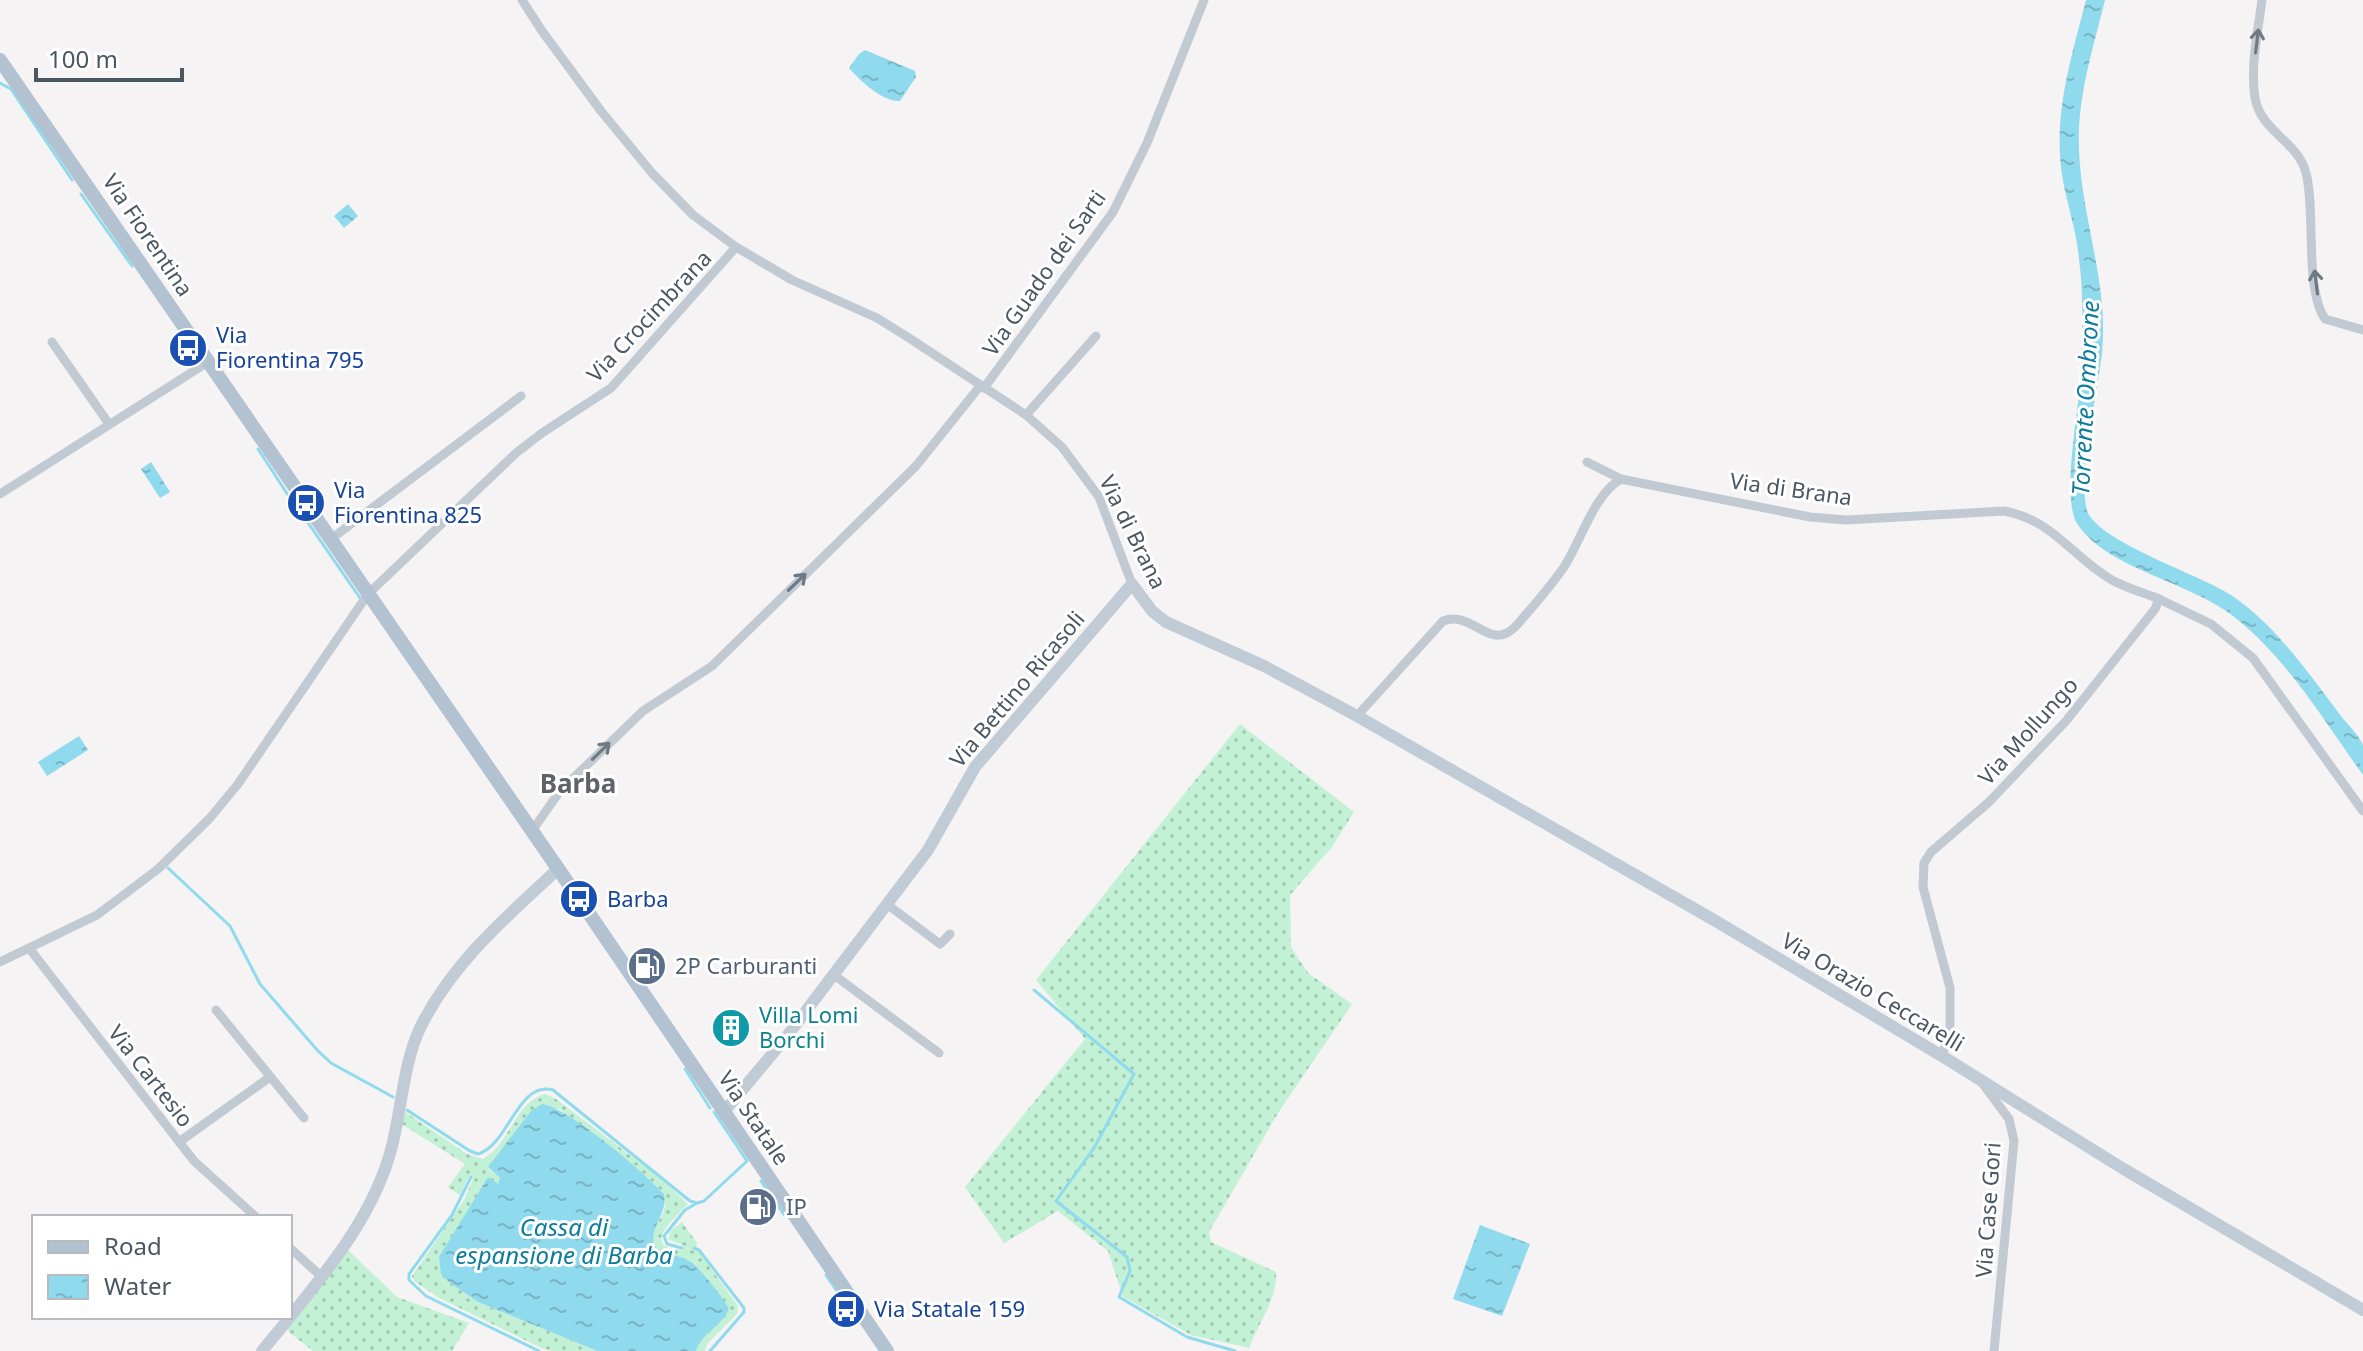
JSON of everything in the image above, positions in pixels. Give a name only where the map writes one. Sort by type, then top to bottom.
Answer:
[{"type":"main road","name":"Via Fiorentina","points":[[0,60],[368,594]]},
{"type":"main road","name":"Via Statale","points":[[368,594],[887,1351]]},
{"type":"street","name":"Via di Brana","points":[[522,0],[584,89],[652,173],[693,215],[736,247],[792,280],[877,318],[1026,415],[1062,447],[1099,497],[1132,584],[1152,611],[1166,622],[1264,666],[1357,716]]},
{"type":"street","name":"Via Guado dei Sarti","points":[[982,387],[1113,212],[1147,143],[1204,0]]},
{"type":"street","points":[[2262,0],[2255,50],[2255,94],[2259,111],[2269,127],[2299,156],[2307,175],[2312,257],[2322,315],[2325,319],[2363,330]]},
{"type":"street","name":"Via Crocimbrana","points":[[0,962],[97,915],[158,869],[210,818],[264,748],[368,594],[516,453],[611,388],[736,247]]},
{"type":"street","points":[[1026,415],[1096,336]]},
{"type":"street","points":[[52,342],[109,424]]},
{"type":"street","points":[[0,494],[208,362]]},
{"type":"street","points":[[532,831],[560,791],[643,711],[712,666],[906,477],[982,387]]},
{"type":"street","points":[[331,539],[521,396]]},
{"type":"street","name":"Via di Brana","points":[[1587,462],[1621,479],[1783,512],[1834,519],[1914,518],[2004,511],[2039,522],[2111,579],[2159,599]]},
{"type":"street","points":[[1357,716],[1443,621],[1463,619],[1494,635],[1503,635],[1512,630],[1566,564],[1606,490],[1621,479]]},
{"type":"street","name":"Via Bettino Ricasoli","points":[[722,1110],[727,1108],[784,1040],[888,905],[928,850],[975,767],[1132,584]]},
{"type":"street","points":[[2159,599],[2211,624],[2253,658],[2363,811]]},
{"type":"street","name":"Via Mollungo","points":[[1942,1056],[1950,1029],[1950,988],[1923,887],[1924,863],[1931,852],[1989,802],[2066,721],[2155,609],[2159,599]]},
{"type":"street","name":"Via Orazio Ceccarelli","points":[[1357,716],[1714,920],[2122,1168],[2363,1310]]},
{"type":"street","points":[[292,1314],[349,1238],[374,1194],[392,1148],[407,1066],[419,1030],[445,983],[475,948],[558,869]]},
{"type":"street","points":[[888,905],[940,944],[950,934]]},
{"type":"street","name":"Via Cartesio","points":[[29,948],[194,1161],[254,1215]]},
{"type":"street","points":[[834,975],[939,1053]]},
{"type":"street","points":[[216,1010],[304,1118]]},
{"type":"street","points":[[179,1142],[270,1077]]},
{"type":"street","name":"Via Case Gori","points":[[1982,1081],[2009,1119],[2014,1141],[1994,1351]]},
{"type":"street","points":[[292,1250],[322,1277]]},
{"type":"street","points":[[262,1351],[288,1319]]},
{"type":"green space","points":[[1240,724],[1354,812],[1332,847],[1290,895],[1291,947],[1308,973],[1352,1004],[1278,1113],[1209,1232],[1211,1242],[1276,1272],[1271,1301],[1249,1348],[1191,1335],[1123,1297],[1108,1251],[1058,1211],[1004,1243],[965,1187],[1085,1039],[1036,980]]},
{"type":"green space","points":[[545,1094],[556,1099],[659,1177],[688,1204],[664,1232],[661,1239],[663,1244],[683,1250],[684,1246],[668,1239],[671,1230],[682,1222],[697,1243],[695,1251],[699,1252],[738,1306],[737,1314],[707,1344],[705,1351],[696,1351],[709,1333],[703,1276],[691,1264],[661,1252],[653,1242],[653,1232],[665,1207],[664,1194],[558,1108],[488,1168],[500,1178],[498,1185],[489,1178],[478,1302],[597,1351],[552,1351],[541,1348],[439,1298],[414,1281],[412,1276],[464,1200],[473,1179],[469,1176],[460,1195],[448,1187],[465,1164],[400,1123],[404,1111],[467,1154],[483,1159],[492,1153],[526,1106]]},
{"type":"green space","points":[[347,1249],[397,1297],[469,1323],[452,1351],[313,1351],[289,1332],[288,1329]]},
{"type":"water","name":"Torrente Ombrone","points":[[2086,0],[2105,0],[2087,73],[2079,130],[2084,200],[2102,301],[2103,327],[2086,461],[2085,502],[2089,515],[2115,537],[2231,595],[2262,620],[2359,737],[2363,745],[2363,775],[2304,691],[2252,633],[2215,604],[2109,553],[2078,525],[2073,514],[2070,482],[2079,394],[2082,300],[2080,263],[2061,166],[2060,135],[2067,76]]},
{"type":"water","points":[[865,50],[915,71],[916,77],[900,101],[879,94],[849,68]]},
{"type":"water","points":[[348,204],[358,216],[344,228],[334,216]]},
{"type":"water","points":[[151,462],[170,492],[160,498],[141,469]]},
{"type":"water","points":[[79,736],[88,750],[47,776],[38,762]]},
{"type":"water","name":"Cassa di espansione di Barba","points":[[542,1104],[587,1129],[664,1194],[665,1201],[654,1232],[654,1246],[695,1265],[729,1309],[696,1351],[597,1351],[478,1302],[441,1274],[439,1257],[488,1177],[498,1184],[500,1178],[488,1167],[531,1111]]},
{"type":"water","points":[[1480,1225],[1530,1244],[1502,1316],[1453,1299]]},
{"type":"waterway","points":[[0,83],[11,89],[72,180]]},
{"type":"waterway","points":[[81,194],[132,266]]},
{"type":"waterway","points":[[258,449],[288,495]]},
{"type":"waterway","points":[[293,501],[360,598]]},
{"type":"waterway","points":[[168,868],[230,926],[260,984],[318,1051],[331,1063],[393,1097]]},
{"type":"waterway","points":[[1034,990],[1134,1074],[1094,1148],[1056,1201],[1127,1257],[1130,1271],[1119,1297],[1187,1337],[1235,1351]]},
{"type":"waterway","points":[[685,1069],[710,1108]]},
{"type":"waterway","points":[[407,1110],[478,1154],[497,1139],[531,1095],[541,1090],[553,1090],[690,1201],[697,1203],[704,1201],[747,1161],[714,1112]]},
{"type":"waterway","points":[[471,1177],[452,1215],[409,1274],[409,1280],[426,1296],[539,1351]]},
{"type":"waterway","points":[[761,1181],[785,1216]]},
{"type":"waterway","points":[[682,1248],[667,1244],[664,1236],[685,1210],[697,1203]]},
{"type":"waterway","points":[[694,1248],[699,1250],[744,1308],[744,1312],[710,1351]]},
{"type":"waterway","points":[[826,1275],[837,1291]]},
{"type":"place","name":"Via Fiorentina 795","points":[[188,348]]},
{"type":"place","name":"Via Fiorentina 825","points":[[306,503]]},
{"type":"place","name":"Barba","points":[[579,899]]},
{"type":"place","name":"2P Carburanti","points":[[647,966]]},
{"type":"place","name":"Villa Lomi Borchi","points":[[731,1028]]},
{"type":"place","name":"IP","points":[[758,1207]]},
{"type":"place","name":"Via Statale 159","points":[[846,1309]]},
{"type":"district","name":"Barba","points":[[578,784]]}]
